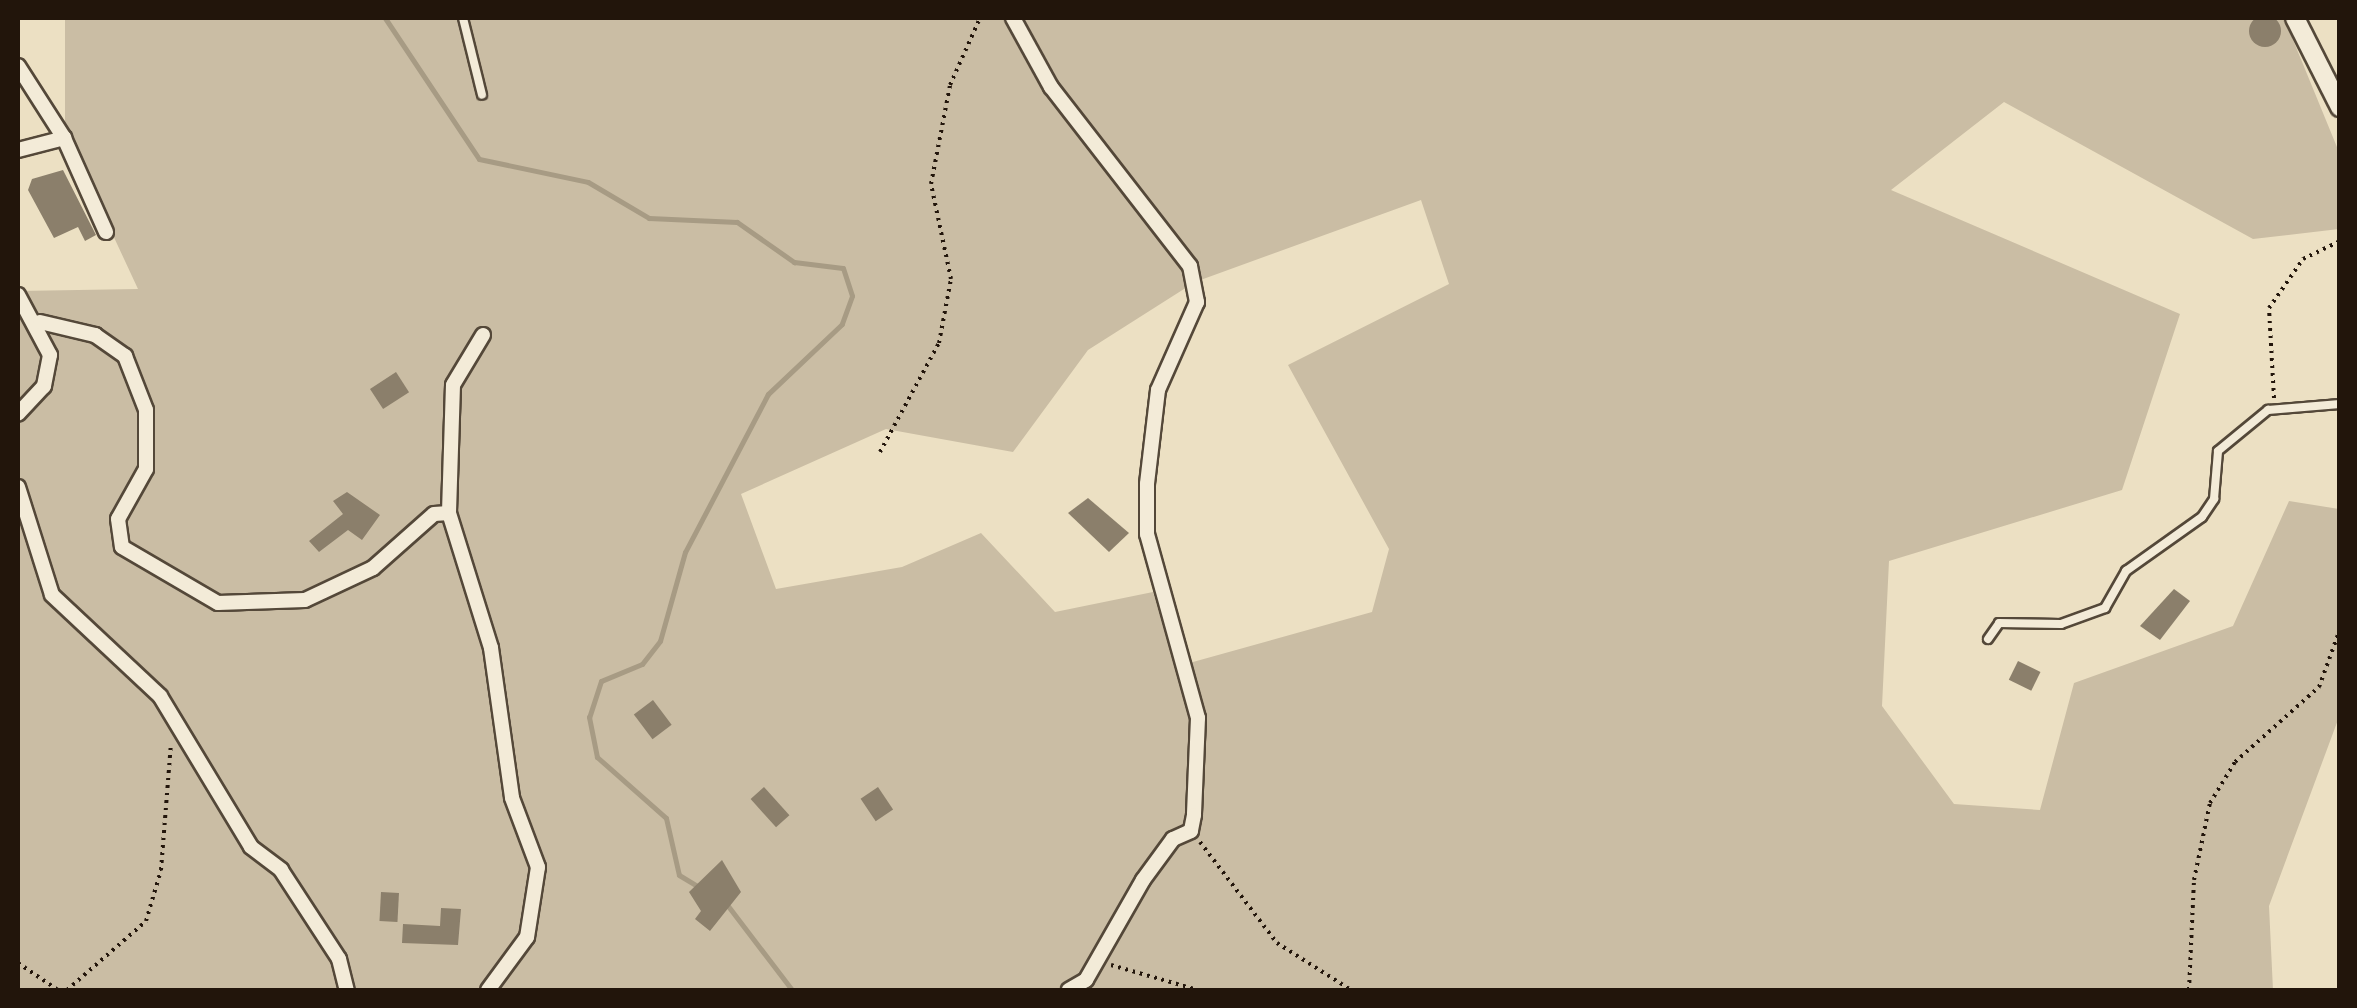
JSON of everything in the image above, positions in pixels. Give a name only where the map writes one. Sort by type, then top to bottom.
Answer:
[{"type":"street","points":[[1013,18],[1052,87],[1190,266],[1197,302],[1189,334],[1158,390],[1148,436],[1146,534],[1198,718],[1191,831],[1172,839],[1142,880],[1097,961],[1070,990]]},
{"type":"street","points":[[2295,18],[2340,107]]},
{"type":"street","points":[[18,66],[64,138],[106,232]]},
{"type":"street","points":[[18,150],[64,138]]},
{"type":"street","points":[[18,295],[40,322],[50,354],[44,386],[18,414]]},
{"type":"street","points":[[40,322],[94,334],[126,356],[146,410],[146,469],[118,520],[122,546],[218,603],[304,600],[373,568],[434,514],[449,513]]},
{"type":"street","points":[[483,335],[453,385],[449,513],[492,648],[512,798],[538,867],[527,937],[488,990]]},
{"type":"street","points":[[18,487],[52,596],[160,696],[173,726],[251,847],[281,870],[339,959],[347,990]]},
{"type":"lane","points":[[462,18],[482,96]]},
{"type":"lane","points":[[1988,640],[1999,623],[2061,624],[2104,608],[2126,571],[2202,516],[2214,499],[2218,451],[2275,409],[2340,404]]},
{"type":"path","points":[[880,452],[939,343],[951,279],[931,184],[950,85],[980,18]]},
{"type":"path","points":[[2275,409],[2269,308],[2304,259],[2340,241]]},
{"type":"path","points":[[2189,990],[2194,880],[2210,804],[2235,762],[2319,688],[2340,629]]},
{"type":"path","points":[[68,990],[146,920],[161,870],[173,726]]},
{"type":"path","points":[[1191,831],[1277,943],[1351,990]]},
{"type":"path","points":[[1097,961],[1198,990]]},
{"type":"path","points":[[18,963],[58,990]]},
{"type":"shaded area","points":[[65,18],[2284,18],[2339,152],[2339,229],[2253,239],[2004,102],[1891,190],[2180,314],[2122,490],[1889,561],[1882,706],[1954,804],[2040,810],[2074,683],[2233,626],[2289,501],[2339,509],[2339,717],[2269,906],[2273,990],[18,990],[18,291],[138,289],[65,132]],"holes":[[[1421,200],[1449,284],[1288,365],[1389,549],[1372,612],[1175,667],[1153,592],[1055,612],[981,533],[902,567],[776,589],[741,494],[886,429],[1013,452],[1088,350],[1195,282]]]},
{"type":"building","points":[[2265,15],[2276,20],[2281,31],[2276,42],[2265,47],[2254,42],[2249,31],[2254,20]]},
{"type":"building","points":[[63,170],[96,235],[85,241],[78,227],[54,238],[28,190],[32,179]]},
{"type":"building","points":[[396,372],[409,392],[383,409],[370,389]]},
{"type":"building","points":[[347,492],[380,515],[362,540],[348,530],[319,552],[309,541],[343,514],[333,501]]},
{"type":"building","points":[[1088,498],[1129,533],[1109,552],[1068,513]]},
{"type":"building","points":[[2174,589],[2190,601],[2160,640],[2140,626]]},
{"type":"building","points":[[2018,661],[2040,672],[2031,691],[2009,680]]},
{"type":"building","points":[[653,700],[672,725],[652,739],[634,714]]},
{"type":"building","points":[[764,787],[789,815],[776,827],[751,799]]},
{"type":"building","points":[[878,787],[893,809],[876,821],[861,799]]},
{"type":"building","points":[[722,860],[741,892],[710,931],[695,919],[701,911],[689,892]]},
{"type":"building","points":[[381,892],[399,893],[397,922],[379,921]]},
{"type":"building","points":[[441,908],[461,909],[458,945],[402,943],[403,924],[440,926]]},
{"type":"waterway","points":[[385,18],[479,159],[588,182],[649,218],[737,222],[794,262],[843,268],[852,296],[842,324],[768,394],[685,552],[660,641],[642,664],[601,681],[589,717],[597,757],[666,818],[679,875],[699,887]]},
{"type":"waterway","points":[[725,902],[792,990]]}]
